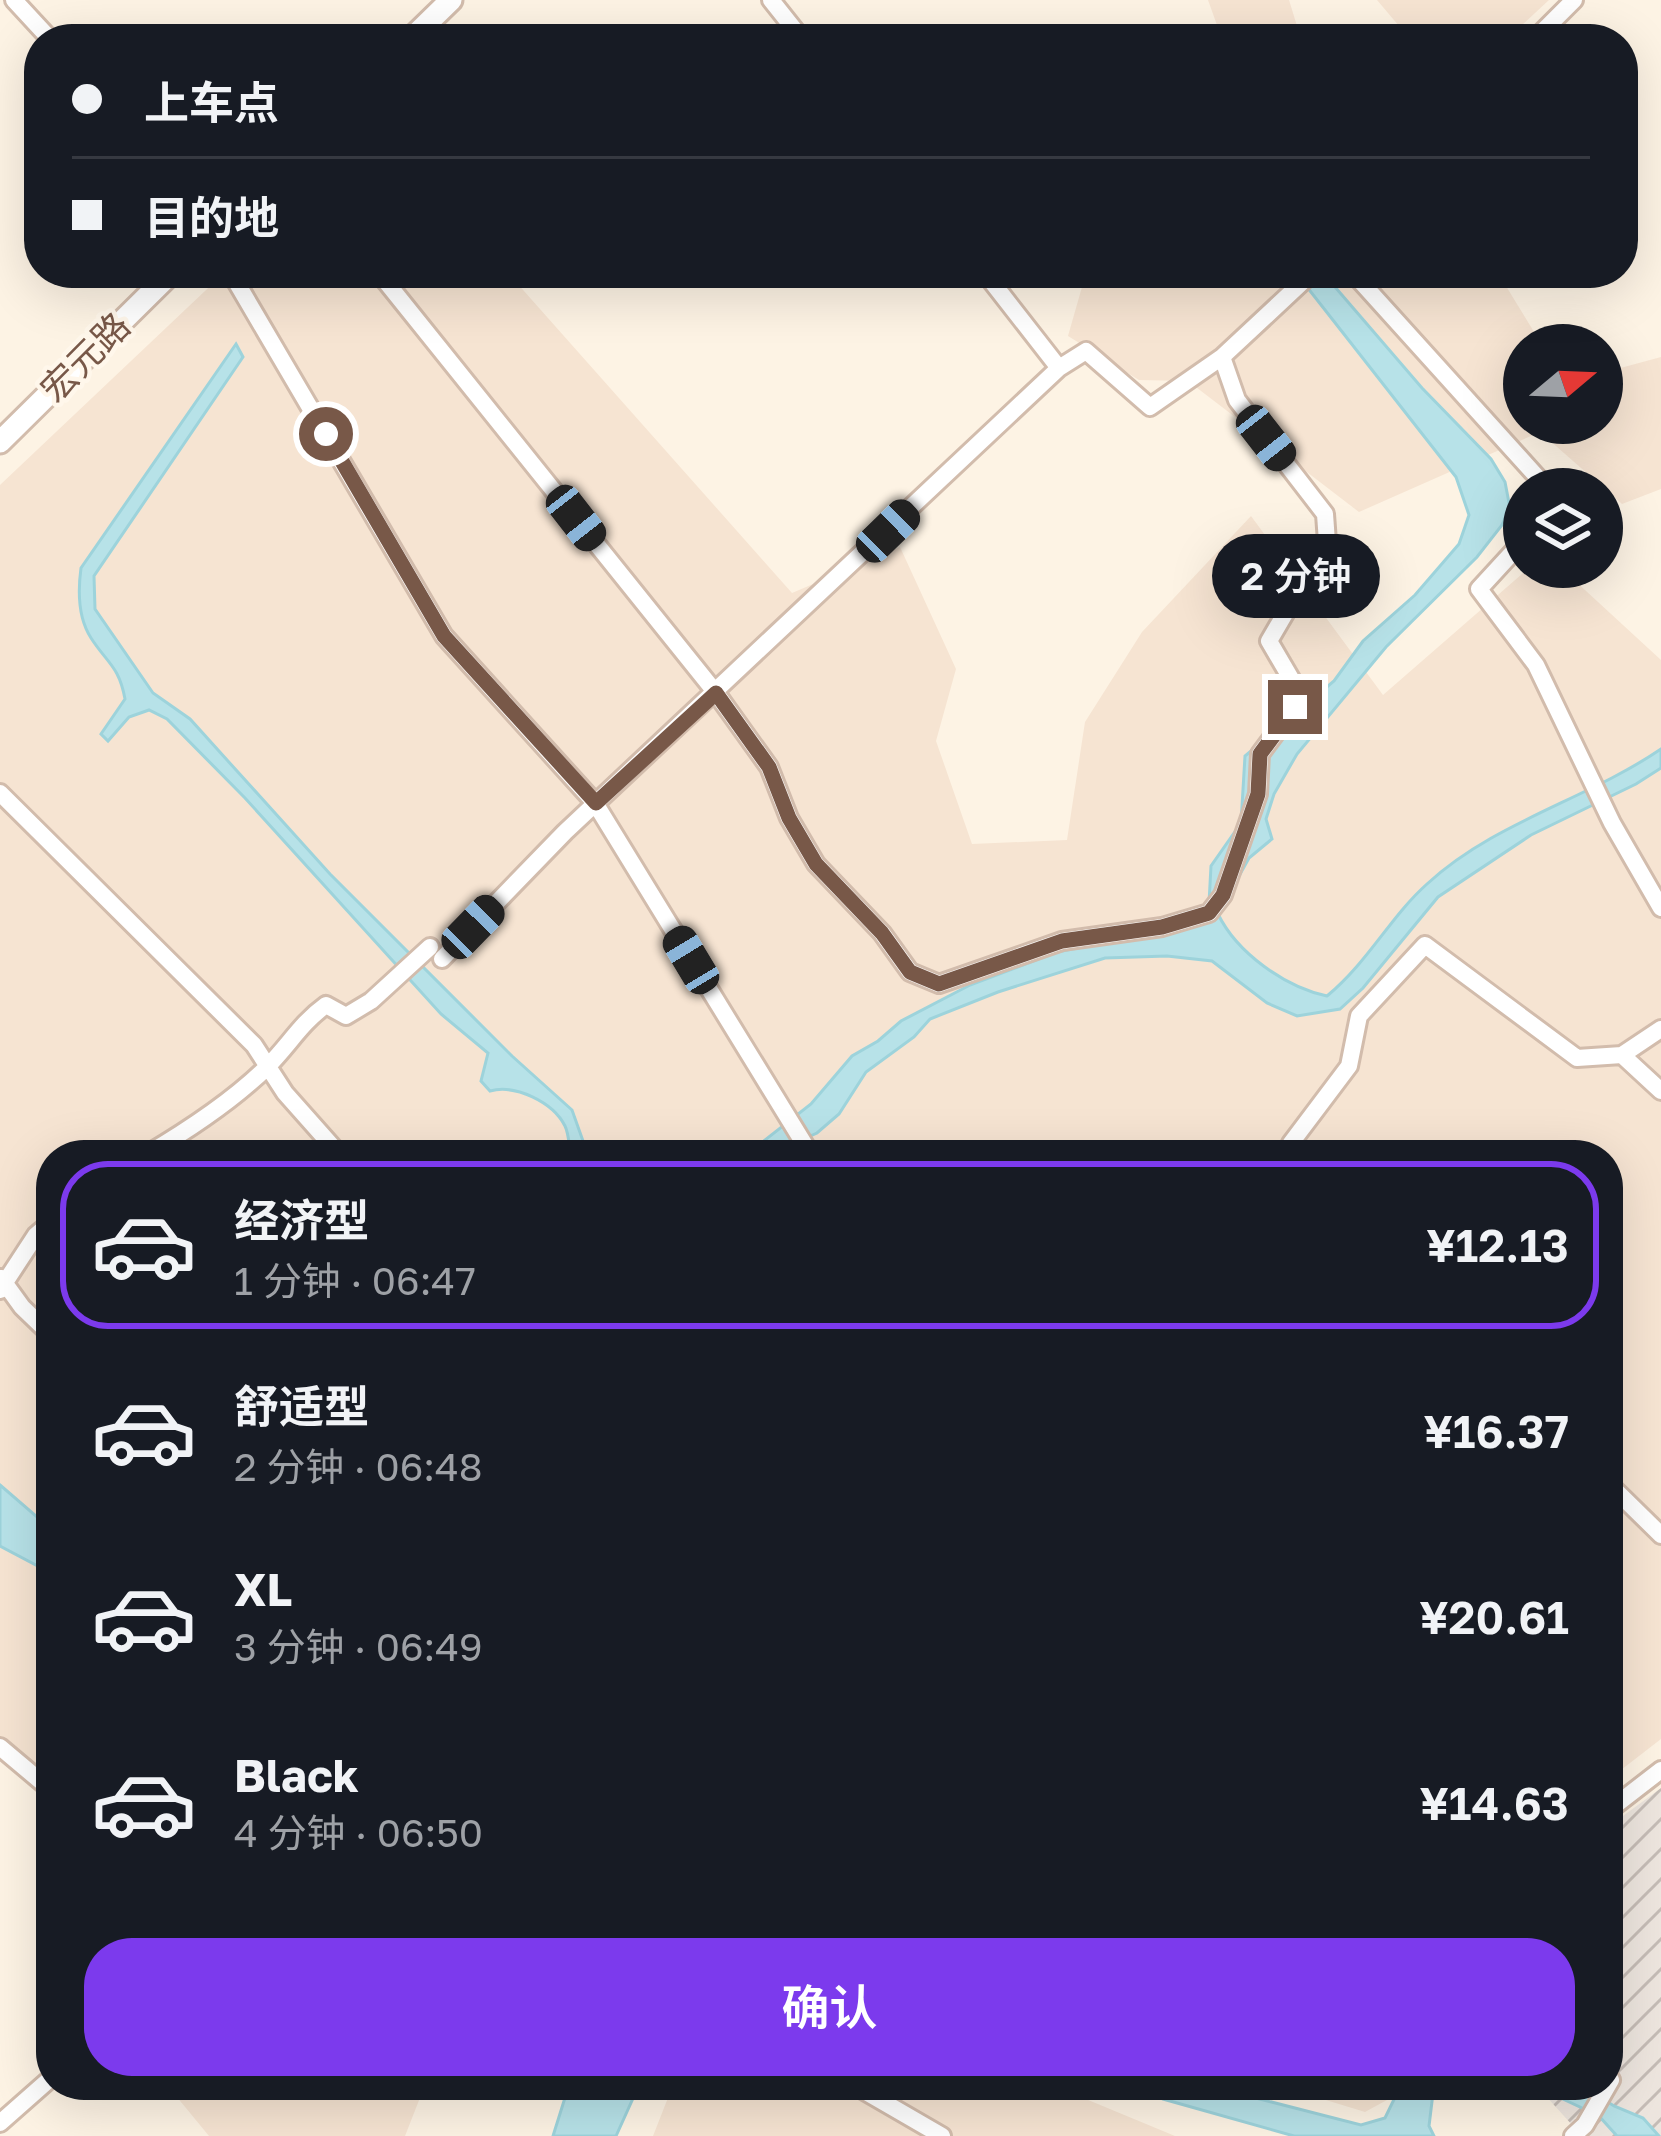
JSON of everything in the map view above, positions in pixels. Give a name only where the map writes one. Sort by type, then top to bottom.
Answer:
[{"type":"street","points":[[14,0],[36,24]]},
{"type":"street","points":[[426,24],[451,0]]},
{"type":"street","points":[[771,0],[790,24]]},
{"type":"street","points":[[1550,24],[1574,0]]},
{"type":"street","name":"宏元路","points":[[0,442],[156,288]]},
{"type":"street","points":[[240,288],[444,636],[596,803],[802,1140]]},
{"type":"street","points":[[392,288],[716,693],[769,767],[789,818],[816,864],[882,933],[910,972],[939,984],[1062,941],[1162,927],[1209,913],[1223,895],[1258,794],[1260,754],[1295,707],[1293,682],[1269,641],[1327,542],[1325,514],[1237,400],[1222,357]]},
{"type":"street","points":[[997,288],[1059,368]]},
{"type":"street","points":[[172,1140],[268,1066],[313,1014],[326,1005],[346,1016],[436,953],[1059,368],[1086,351],[1150,407],[1222,357],[1296,288]]},
{"type":"street","points":[[1367,288],[1529,468]]},
{"type":"street","points":[[1503,563],[1480,589],[1536,665],[1612,823],[1661,908]]},
{"type":"street","points":[[0,793],[254,1045],[286,1093],[327,1140]]},
{"type":"street","points":[[1293,1140],[1349,1066],[1359,1016],[1425,945],[1577,1058],[1622,1054],[1661,1030]]},
{"type":"street","points":[[1622,1054],[1661,1091]]},
{"type":"street","points":[[36,1235],[1,1284],[36,1320]]},
{"type":"street","points":[[1623,1498],[1661,1535]]},
{"type":"street","points":[[0,1748],[36,1778]]},
{"type":"street","points":[[1623,1799],[1661,1770]]},
{"type":"street","points":[[0,2123],[36,2091]]},
{"type":"street","points":[[874,2100],[915,2131],[942,2136]]},
{"type":"street","points":[[1573,2136],[1600,2100]]},
{"type":"shaded area","points":[[1208,0],[1289,0],[1296,24],[1217,24]]},
{"type":"shaded area","points":[[1377,0],[1549,0],[1523,24],[1397,24]]},
{"type":"shaded area","points":[[208,288],[521,288],[792,593],[900,547],[956,669],[936,741],[972,844],[1067,840],[1085,722],[1142,632],[1251,516],[1383,695],[1506,588],[1583,588],[1661,660],[1661,1739],[1623,1768],[1623,1140],[36,1140],[36,1783],[0,1753],[0,485]]},
{"type":"shaded area","points":[[1082,288],[1507,288],[1529,324],[1503,324],[1503,444],[1513,444],[1359,512],[1188,381],[1139,380],[1068,336]]},
{"type":"shaded area","points":[[1661,357],[1661,489],[1623,504],[1623,468],[1581,468],[1554,444],[1623,444],[1623,367]]},
{"type":"shaded area","points":[[1661,1788],[1661,2136],[1582,2136],[1550,2100],[1623,2100],[1623,1816]]},
{"type":"shaded area","points":[[179,2100],[419,2100],[405,2136],[209,2136]]},
{"type":"shaded area","points":[[667,2100],[1088,2100],[1175,2136],[653,2136]]},
{"type":"shaded area","points":[[1326,2100],[1387,2100],[1365,2112]]},
{"type":"water","points":[[1308,288],[1336,288],[1491,459],[1503,479],[1503,523],[1477,557],[1386,647],[1297,754],[1266,819],[1272,839],[1249,858],[1218,914],[1226,928],[1264,966],[1295,985],[1327,996],[1414,897],[1453,862],[1661,749],[1661,768],[1531,835],[1438,897],[1340,1009],[1297,1016],[1267,1003],[1212,961],[1167,956],[1105,958],[930,1019],[914,1037],[866,1072],[839,1114],[817,1133],[801,1140],[765,1140],[811,1104],[852,1056],[901,1021],[970,985],[1057,952],[1201,924],[1209,903],[1211,866],[1241,823],[1245,756],[1334,681],[1363,641],[1415,595],[1459,544],[1469,515],[1456,477]]},
{"type":"water","points":[[236,344],[243,357],[94,576],[95,609],[153,693],[190,719],[330,874],[572,1110],[583,1140],[568,1140],[559,1117],[543,1103],[511,1090],[490,1091],[481,1081],[488,1053],[441,1014],[167,719],[149,710],[129,717],[108,741],[101,734],[125,699],[116,672],[84,622],[81,568]]},
{"type":"water","points":[[0,1485],[36,1516],[36,1565],[0,1546]]},
{"type":"water","points":[[564,2100],[632,2100],[616,2136],[553,2136]]},
{"type":"water","points":[[1167,2100],[1264,2100],[1361,2125],[1385,2118],[1394,2100],[1432,2100],[1429,2126],[1434,2136],[1294,2136]]},
{"type":"water","points":[[1565,2100],[1605,2100],[1643,2118],[1659,2136],[1617,2136],[1599,2116]]},
{"type":"route","points":[[326,434],[444,636],[596,803],[716,693],[769,767],[789,818],[816,864],[882,933],[910,972],[939,984],[1062,941],[1162,927],[1209,913],[1223,895],[1258,794],[1260,754],[1295,707]]}]
